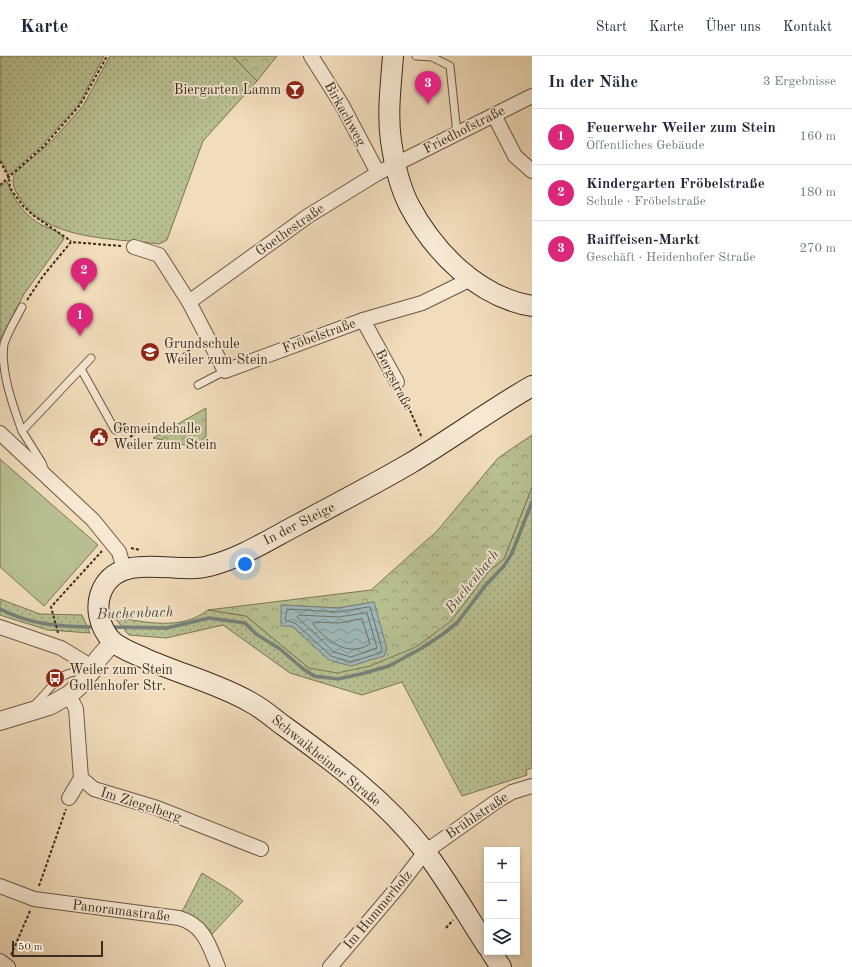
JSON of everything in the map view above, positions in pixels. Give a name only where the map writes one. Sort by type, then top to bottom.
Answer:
[{"type":"main road","points":[[393,56],[390,97],[390,133],[396,164],[409,204],[430,238],[451,262],[472,279],[494,293],[520,304],[532,306]]},
{"type":"main road","name":"In der Steige","points":[[124,569],[138,567],[208,567],[240,554],[354,496],[410,463],[532,386]]},
{"type":"main road","points":[[116,643],[105,632],[101,622],[98,611],[99,600],[103,587],[110,578],[124,569]]},
{"type":"main road","name":"Schwaikheimer Straße","points":[[116,643],[159,665],[226,689],[253,703],[310,744],[363,787],[400,822],[425,852],[484,941]]},
{"type":"main road","points":[[493,955],[501,967]]},
{"type":"street","name":"Birkachweg","points":[[314,57],[342,105],[378,173]]},
{"type":"street","name":"Friedhofstraße","points":[[396,164],[532,96]]},
{"type":"street","points":[[494,115],[515,156],[532,171]]},
{"type":"street","name":"Goethestraße","points":[[189,302],[308,216],[378,173],[396,164]]},
{"type":"street","points":[[134,247],[159,256],[189,302],[225,371]]},
{"type":"street","name":"Fröbelstraße","points":[[225,371],[363,320],[422,302],[472,279]]},
{"type":"street","name":"Bergstraße","points":[[363,320],[397,382]]},
{"type":"street","points":[[0,433],[93,520],[119,552],[124,569]]},
{"type":"street","points":[[0,627],[60,648],[94,668]]},
{"type":"street","points":[[0,721],[49,706],[69,695],[79,686],[94,668],[98,659],[116,643]]},
{"type":"street","points":[[69,695],[76,709],[80,739],[81,778],[69,798]]},
{"type":"street","name":"Im Ziegelberg","points":[[81,778],[94,789],[157,808],[261,849]]},
{"type":"street","name":"Brühlstraße","points":[[425,852],[497,801],[512,792],[532,786]]},
{"type":"street","name":"Im Hummerholz","points":[[330,967],[398,887],[425,852]]},
{"type":"street","name":"Panoramastraße","points":[[0,886],[34,899],[179,918],[190,921],[206,938],[218,967]]},
{"type":"lane","points":[[416,56],[432,57],[450,66],[457,134]]},
{"type":"lane","points":[[22,308],[5,343],[2,357],[8,388],[22,431],[42,463],[46,475]]},
{"type":"lane","points":[[22,431],[91,358]]},
{"type":"lane","points":[[81,369],[115,430]]},
{"type":"lane","points":[[198,385],[225,371]]},
{"type":"lane","points":[[24,714],[62,675],[94,668]]},
{"type":"path","points":[[0,185],[45,145],[80,105],[107,56]]},
{"type":"path","points":[[0,161],[9,178],[10,188],[23,206],[34,216],[71,242],[134,247]]},
{"type":"path","points":[[22,308],[43,276],[71,242]]},
{"type":"path","points":[[183,354],[209,340]]},
{"type":"path","name":"Bergstraße","points":[[397,382],[423,440]]},
{"type":"path","points":[[130,437],[147,427]]},
{"type":"path","points":[[127,545],[134,549],[144,551]]},
{"type":"path","points":[[60,640],[51,607],[104,549]]},
{"type":"path","points":[[5,965],[34,899],[69,798]]},
{"type":"green space","points":[[0,56],[104,56],[79,104],[44,143],[9,175],[0,158]]},
{"type":"green space","points":[[110,56],[233,56],[257,81],[203,141],[167,240],[159,244],[101,238],[61,229],[44,221],[29,210],[14,187],[13,181],[16,172],[52,141],[83,106]]},
{"type":"green space","points":[[233,56],[277,56],[257,81]]},
{"type":"green space","points":[[7,181],[15,199],[23,210],[38,223],[59,233],[64,239],[24,294],[0,340],[0,187]]},
{"type":"green space","points":[[206,408],[206,445],[204,449],[153,438]]},
{"type":"green space","points":[[532,435],[532,487],[504,559],[489,571],[451,621],[416,647],[370,666],[337,673],[309,668],[246,616],[208,610],[371,590],[437,531],[498,458]],"holes":[[[374,602],[329,660],[292,626],[282,605],[338,608]]]},
{"type":"green space","points":[[0,459],[98,545],[44,606],[0,567]]},
{"type":"green space","points":[[532,487],[532,768],[526,770],[527,775],[462,796],[402,682],[362,695],[290,673],[223,625],[166,638],[129,635],[114,617],[150,623],[175,623],[197,617],[208,610],[246,616],[309,668],[489,571],[504,559]]},
{"type":"green space","points":[[0,599],[40,614],[82,615],[90,633],[48,630],[0,615]]},
{"type":"green space","points":[[202,873],[231,891],[243,901],[212,934],[196,918],[182,912]]},
{"type":"water","points":[[374,602],[387,649],[384,656],[351,666],[329,660],[292,626],[281,626],[281,605],[338,608]]},
{"type":"waterway","name":"Buchenbach","points":[[110,627],[167,628],[209,618],[245,623],[256,634],[280,649],[314,676],[338,679],[389,666],[422,648],[457,623],[485,586],[504,566],[512,553],[532,502]]},
{"type":"waterway","name":"Buchenbach","points":[[0,609],[23,619],[35,622],[59,626],[96,627]]},
{"type":"place","name":"Biergarten Lamm","points":[[295,90]]},
{"type":"place","name":"Raiffeisen-Markt","points":[[428,104]]},
{"type":"place","name":"Kindergarten Fröbelstraße","points":[[84,291]]},
{"type":"place","name":"Feuerwehr Weiler zum Stein","points":[[80,336]]},
{"type":"place","name":"Grundschule Weiler zum Stein","points":[[150,352]]},
{"type":"place","name":"Gemeindehalle Weiler zum Stein","points":[[99,437]]},
{"type":"place","name":"Weiler zum Stein Gollenhofer Str.","points":[[55,678]]}]
